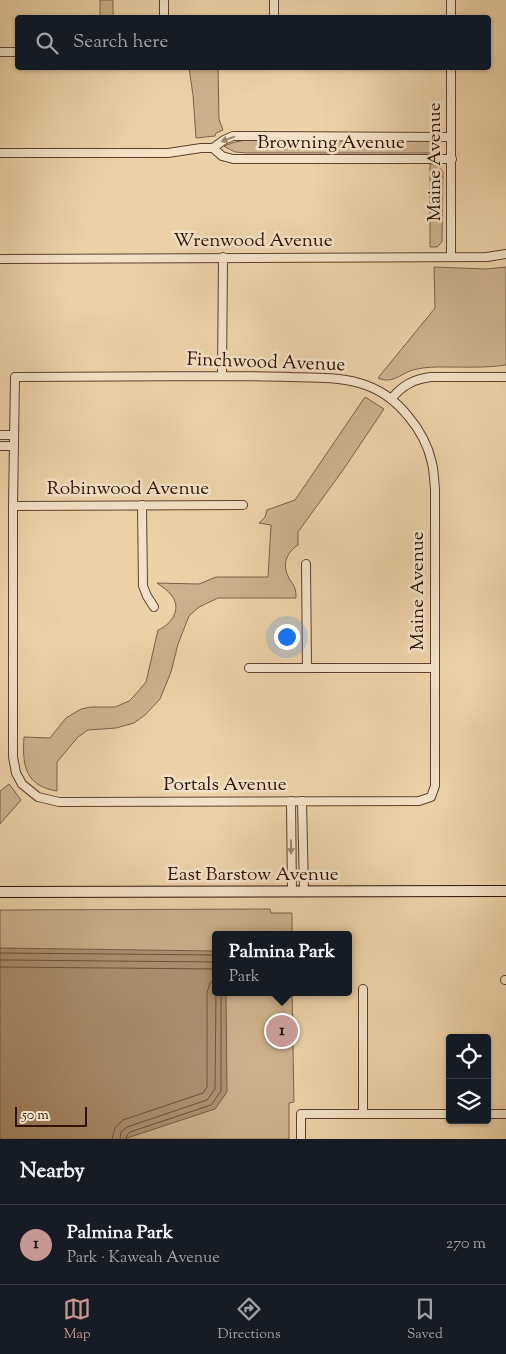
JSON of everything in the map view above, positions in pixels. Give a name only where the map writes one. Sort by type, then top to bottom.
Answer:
[{"type":"street","points":[[164,0],[164,15]]},
{"type":"street","points":[[274,0],[274,15]]},
{"type":"street","points":[[451,0],[451,15]]},
{"type":"street","points":[[0,52],[15,52]]},
{"type":"street","name":"Maine Avenue","points":[[451,70],[451,257]]},
{"type":"street","name":"Browning Avenue","points":[[0,153],[168,153],[213,148],[233,136],[451,137]]},
{"type":"street","name":"Browning Avenue","points":[[213,148],[222,156],[233,159],[452,159]]},
{"type":"street","name":"Wrenwood Avenue","points":[[0,259],[487,257],[506,254]]},
{"type":"street","points":[[222,376],[223,257]]},
{"type":"street","name":"Finchwood Avenue","points":[[14,435],[15,377],[330,377],[366,385],[392,398]]},
{"type":"street","points":[[392,398],[406,385],[423,378],[506,377]]},
{"type":"street","name":"Maine Avenue","points":[[392,398],[414,422],[424,438],[433,464],[435,489],[434,786],[432,797]]},
{"type":"street","points":[[0,435],[14,435],[13,506]]},
{"type":"street","points":[[0,446],[14,446]]},
{"type":"street","points":[[142,505],[144,586],[154,607]]},
{"type":"street","name":"Robinwood Avenue","points":[[13,506],[243,505]]},
{"type":"street","name":"Portals Avenue","points":[[13,506],[13,757],[16,773],[22,784],[38,797],[59,802],[419,801],[432,797]]},
{"type":"street","points":[[306,564],[307,668]]},
{"type":"street","points":[[249,668],[434,668]]},
{"type":"street","points":[[291,801],[292,892]]},
{"type":"street","points":[[302,801],[304,892]]},
{"type":"street","name":"East Barstow Avenue","points":[[0,892],[506,891]]},
{"type":"street","points":[[363,988],[363,1114]]},
{"type":"street","points":[[301,1139],[301,1114],[446,1114]]},
{"type":"street","points":[[491,1114],[506,1114]]},
{"type":"shaded area","points":[[100,0],[113,0],[113,15],[100,15]]},
{"type":"shaded area","points":[[189,70],[218,70],[219,119],[223,130],[216,133],[215,136],[196,138]]},
{"type":"shaded area","points":[[246,140],[432,140],[436,142],[438,149],[432,153],[247,153],[235,152],[224,146]]},
{"type":"shaded area","points":[[430,164],[438,166],[443,172],[442,242],[437,247],[430,247]]},
{"type":"shaded area","points":[[434,267],[486,269],[506,267],[506,365],[427,367],[389,380],[378,378],[435,308]]},
{"type":"shaded area","points":[[365,397],[384,409],[298,532],[298,545],[288,555],[285,567],[295,588],[296,598],[218,598],[199,607],[189,616],[160,699],[145,715],[134,723],[116,728],[88,730],[78,737],[57,762],[57,791],[46,788],[32,779],[25,765],[24,737],[50,738],[66,718],[81,709],[115,707],[129,701],[146,682],[158,630],[163,628],[174,616],[176,606],[172,596],[157,583],[199,584],[216,577],[268,577],[271,525],[259,523],[265,517],[267,510],[295,500]]},
{"type":"shaded area","points":[[9,784],[21,800],[0,824],[0,791]]},
{"type":"shaded area","points":[[270,909],[271,913],[292,913],[292,931],[212,931],[212,996],[292,996],[294,1102],[289,1103],[289,1139],[0,1139],[0,910]]},
{"type":"water","points":[[0,948],[212,951],[212,996],[226,996],[227,1092],[215,1109],[124,1139],[0,1139]]},
{"type":"place","name":"Palmina Park","points":[[282,1031]]}]
